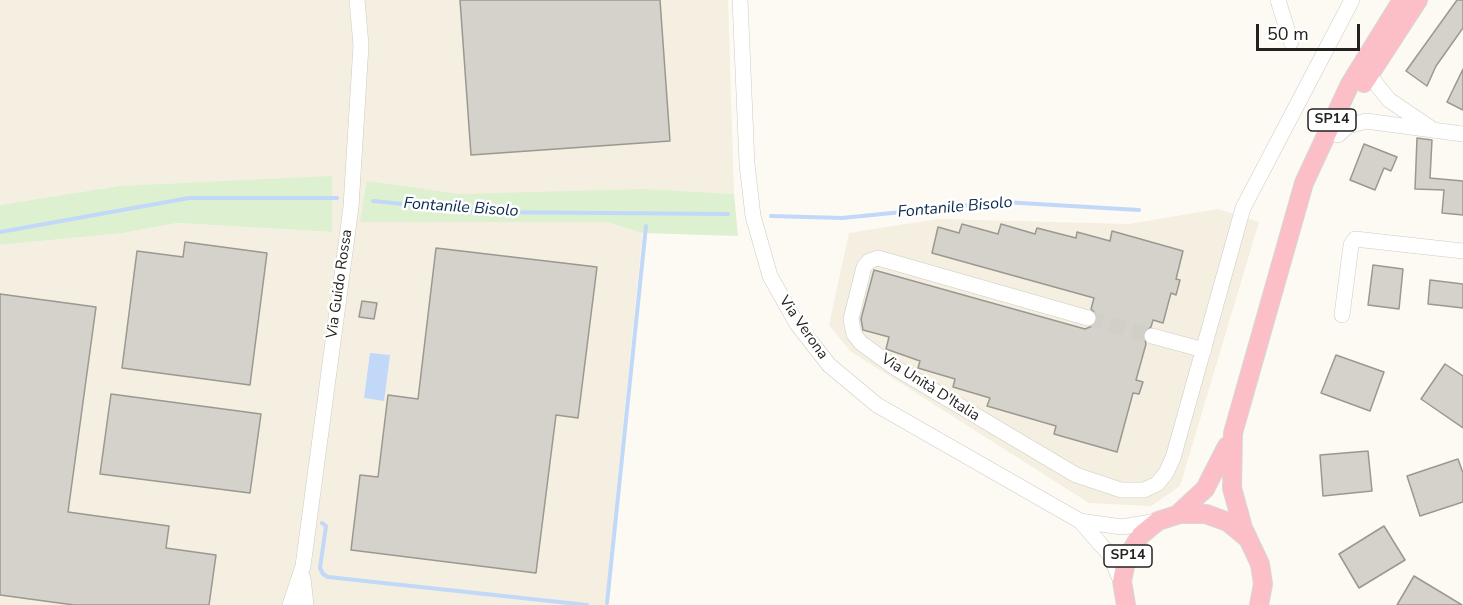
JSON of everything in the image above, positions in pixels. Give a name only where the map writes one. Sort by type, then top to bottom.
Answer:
[{"type":"main road","name":"SP14","points":[[1124,598],[1124,567],[1132,548],[1144,532],[1197,499],[1209,484],[1233,433],[1304,183],[1332,119],[1368,52],[1402,0]]},
{"type":"main road","name":"SP14","points":[[1285,250],[1338,135],[1369,75],[1418,0]]},
{"type":"main road","name":"SP14","points":[[1233,433],[1232,488],[1239,518],[1260,564],[1263,581],[1259,605]]},
{"type":"main road","name":"SP14","points":[[1169,517],[1198,513],[1218,517],[1238,529],[1251,544]]},
{"type":"street","name":"Via Guido Rossa","points":[[303,566],[351,207],[361,45],[357,0]]},
{"type":"street","name":"Via Verona","points":[[740,0],[747,164],[753,216],[770,276],[797,324],[829,365],[877,405],[1080,521],[1110,555],[1124,598]]},
{"type":"street","points":[[1278,0],[1291,42]]},
{"type":"street","name":"Via Unità D'Italia","points":[[1088,318],[878,258],[869,261],[864,267],[851,319],[852,329],[861,343],[894,367],[1076,475],[1102,486],[1127,491],[1149,488],[1166,473],[1204,350],[1234,238],[1248,198],[1352,0]]},
{"type":"street","points":[[1369,75],[1389,100],[1432,129]]},
{"type":"street","points":[[1338,135],[1348,126],[1366,121],[1463,134]]},
{"type":"street","points":[[1342,315],[1353,241],[1463,251]]},
{"type":"street","points":[[1152,336],[1204,350]]},
{"type":"street","name":"Via Verona","points":[[1080,521],[1122,527],[1169,517]]},
{"type":"street","points":[[290,605],[303,566]]},
{"type":"street","points":[[303,566],[306,605]]},
{"type":"street","points":[[1263,581],[1269,605]]},
{"type":"shaded area","points":[[0,0],[728,0],[734,194],[647,189],[605,605],[0,605],[0,245],[123,233],[177,223],[331,232],[332,177],[118,186],[0,205]]},
{"type":"shaded area","points":[[1218,209],[1259,222],[1180,486],[1151,506],[1089,503],[850,351],[829,325],[849,233],[938,219],[1129,224]]},
{"type":"green space","points":[[332,176],[332,232],[177,223],[123,233],[0,245],[0,205],[118,186]]},
{"type":"green space","points":[[367,181],[459,194],[647,189],[734,194],[738,236],[643,233],[607,222],[360,222]]},
{"type":"water","points":[[370,353],[390,355],[384,401],[364,398]]},
{"type":"building","points":[[460,0],[660,0],[670,141],[471,155]]},
{"type":"building","points":[[1457,0],[1463,0],[1463,28],[1436,66],[1427,86],[1406,71]]},
{"type":"building","points":[[1463,69],[1463,110],[1447,102]]},
{"type":"building","points":[[1417,138],[1432,140],[1430,178],[1463,181],[1463,215],[1442,213],[1444,190],[1415,189]]},
{"type":"building","points":[[1364,144],[1397,157],[1391,171],[1384,168],[1375,190],[1350,180]]},
{"type":"building","points":[[962,224],[998,234],[1001,224],[1035,234],[1037,228],[1076,238],[1077,232],[1110,241],[1112,231],[1183,251],[1176,279],[1180,280],[1176,295],[1171,293],[1163,323],[1153,320],[1151,327],[1143,333],[1146,344],[1136,380],[1143,382],[1139,394],[1133,393],[1117,452],[1054,434],[1056,426],[987,406],[990,398],[953,387],[955,379],[918,368],[920,361],[886,349],[889,337],[863,330],[861,319],[874,270],[1085,329],[1095,325],[1097,315],[1091,309],[1094,298],[932,253],[938,227],[959,233]]},
{"type":"building","points":[[185,242],[267,253],[250,385],[122,368],[137,251],[183,257]]},
{"type":"building","points":[[436,248],[597,267],[578,418],[556,415],[536,573],[351,550],[360,475],[378,477],[388,395],[418,399]]},
{"type":"building","points":[[1373,265],[1403,269],[1399,309],[1368,305]]},
{"type":"building","points":[[1430,280],[1463,284],[1463,308],[1428,304]]},
{"type":"building","points":[[0,294],[96,307],[68,512],[169,526],[166,548],[216,555],[209,605],[74,605],[0,595]]},
{"type":"building","points":[[362,301],[377,303],[374,319],[359,317]]},
{"type":"building","points":[[1336,355],[1384,372],[1370,411],[1321,393]]},
{"type":"building","points":[[1445,364],[1463,376],[1463,428],[1421,399]]},
{"type":"building","points":[[111,394],[261,414],[250,493],[100,474]]},
{"type":"building","points":[[1368,451],[1372,491],[1323,496],[1320,455]]},
{"type":"building","points":[[1458,459],[1463,473],[1463,502],[1420,516],[1407,476]]},
{"type":"building","points":[[1384,526],[1405,560],[1359,588],[1339,554]]},
{"type":"building","points":[[1414,576],[1462,605],[1397,605]]},
{"type":"waterway","name":"Fontanile Bisolo","points":[[0,232],[189,198],[337,198]]},
{"type":"waterway","name":"Fontanile Bisolo","points":[[373,201],[484,212],[728,214]]},
{"type":"waterway","name":"Fontanile Bisolo","points":[[771,216],[842,218],[1003,202],[1139,210]]},
{"type":"waterway","points":[[607,603],[646,226]]},
{"type":"waterway","points":[[322,523],[326,526],[320,568],[328,577],[587,605]]},
{"type":"tunnel","points":[[1088,318],[1152,336]]}]
